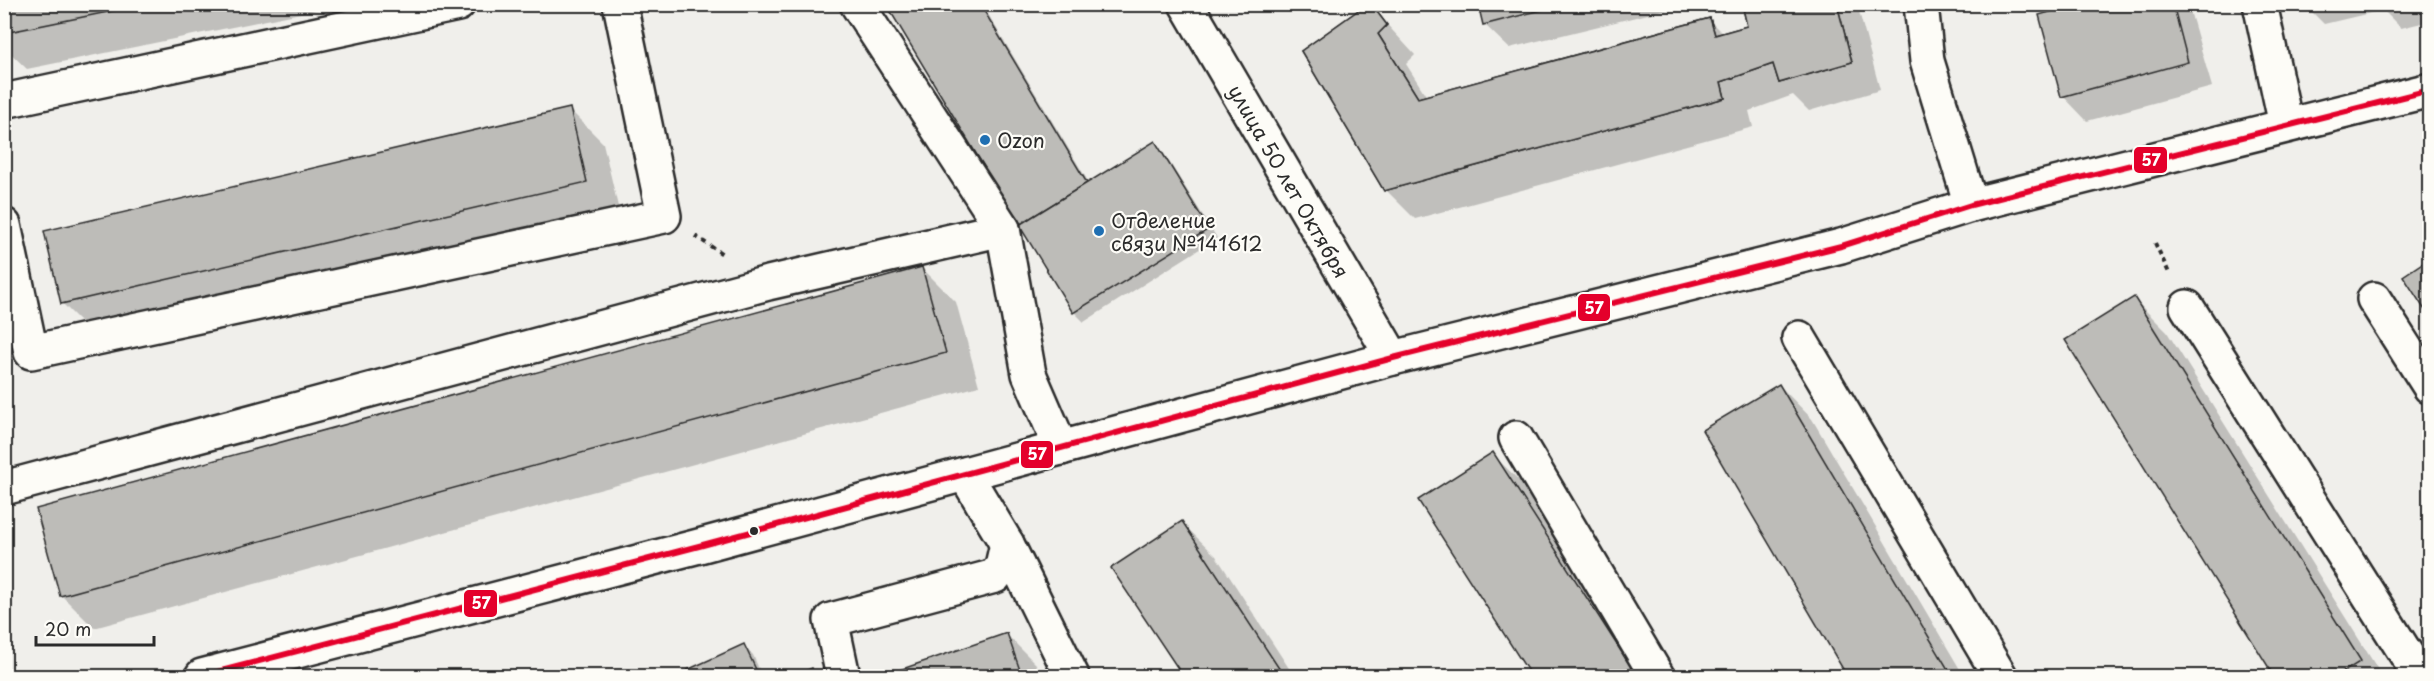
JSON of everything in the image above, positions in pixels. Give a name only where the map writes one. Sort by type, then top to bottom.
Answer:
[{"type":"street","points":[[4,102],[458,4]]},
{"type":"street","points":[[4,225],[31,351],[664,216],[620,4]]},
{"type":"street","points":[[857,4],[1003,229],[1029,374],[1061,448]]},
{"type":"street","name":"улица 50 лет Октября","points":[[1186,4],[1393,358]]},
{"type":"street","points":[[1921,4],[1927,61],[1971,205]]},
{"type":"street","points":[[2260,4],[2286,125]]},
{"type":"street","points":[[202,676],[1393,358],[1841,246],[1971,205],[2430,90]]},
{"type":"street","points":[[4,488],[768,284],[1003,229]]},
{"type":"street","points":[[2374,299],[2430,387]]},
{"type":"street","points":[[2187,307],[2420,676]]},
{"type":"street","points":[[1799,338],[2000,676]]},
{"type":"street","points":[[1516,438],[1657,676]]},
{"type":"street","points":[[965,474],[1007,544],[1072,676]]},
{"type":"street","points":[[843,676],[831,620],[995,576],[1002,566],[1007,544]]},
{"type":"path","points":[[664,216],[768,284]]},
{"type":"building","points":[[4,4],[147,4],[4,33]]},
{"type":"building","points":[[886,4],[980,4],[1087,183],[1019,225]]},
{"type":"building","points":[[1367,4],[1371,4],[1387,25],[1378,34],[1418,98],[1710,18],[1715,35],[1747,26],[1742,4],[1837,4],[1852,62],[1779,83],[1773,64],[1721,82],[1725,98],[1384,191],[1301,51]]},
{"type":"building","points":[[1367,4],[1371,4],[1387,25],[1378,34],[1418,98],[1710,18],[1715,35],[1747,26],[1742,4],[1837,4],[1852,62],[1779,83],[1773,64],[1721,82],[1725,98],[1384,191],[1301,51]]},
{"type":"building","points":[[1478,4],[1565,4],[1483,25]]},
{"type":"building","points":[[2078,4],[2173,4],[2188,62],[2061,97],[2039,15]]},
{"type":"building","points":[[570,108],[587,182],[61,304],[44,231]]},
{"type":"building","points":[[1155,141],[1209,229],[1073,313],[1019,225]]},
{"type":"building","points":[[2430,258],[2430,318],[2403,276]]},
{"type":"building","points":[[922,267],[946,353],[60,596],[36,509]]},
{"type":"building","points":[[2134,297],[2361,661],[2337,676],[2274,676],[2065,340]]},
{"type":"building","points":[[1779,384],[1952,676],[1847,676],[1702,430]]},
{"type":"building","points":[[1493,452],[1637,676],[1531,676],[1418,500]]},
{"type":"building","points":[[1182,521],[1284,676],[1183,676],[1111,568]]},
{"type":"building","points":[[1007,633],[1022,676],[882,676]]},
{"type":"building","points":[[744,644],[759,676],[674,676]]},
{"type":"building","points":[[812,668],[815,676],[793,676]]},
{"type":"transit line","name":"57","points":[[202,676],[699,546],[1393,358],[1841,246],[1971,205],[2430,90]]},
{"type":"place","name":"Ozon","points":[[985,140]]},
{"type":"place","name":"Отделение связи №141612","points":[[1099,231]]}]
